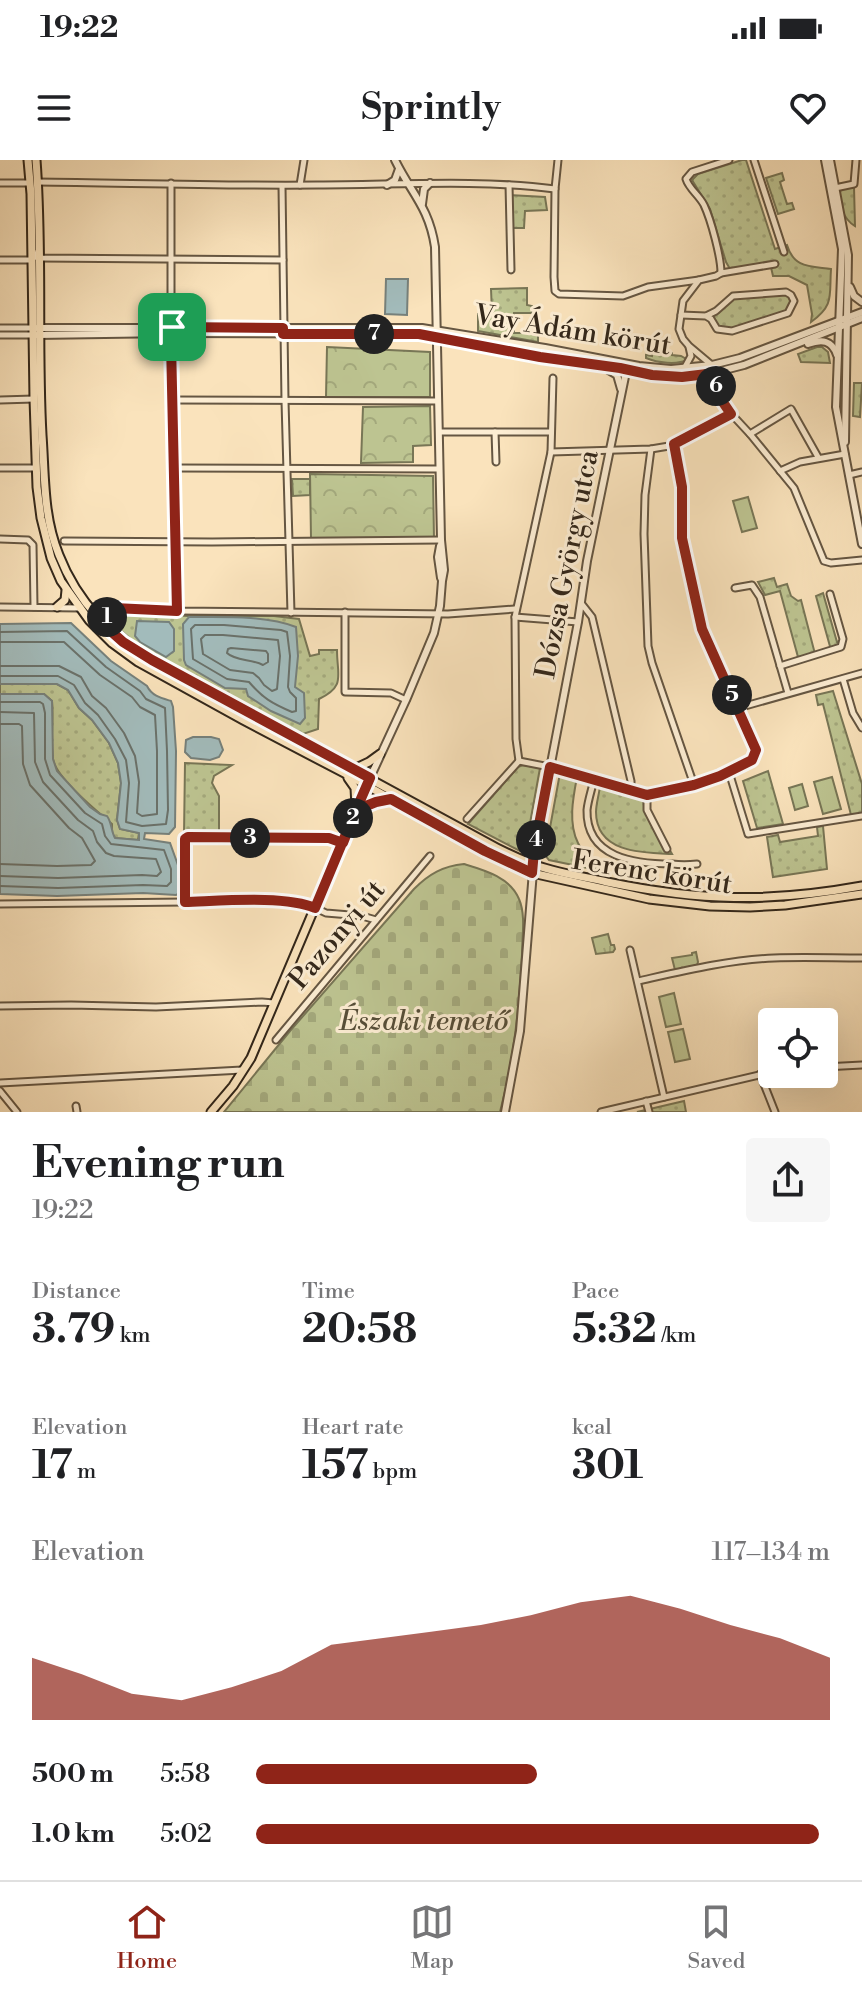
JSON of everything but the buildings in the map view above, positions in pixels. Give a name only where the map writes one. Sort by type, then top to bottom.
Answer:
[{"type":"main road","points":[[28,160],[34,183],[37,331],[47,513],[58,555],[68,577],[90,608],[105,626],[158,669]]},
{"type":"main road","points":[[36,160],[32,249],[36,259]]},
{"type":"main road","points":[[37,331],[34,399],[36,468],[38,504],[45,538],[65,588],[112,643],[138,662],[158,669],[354,769],[391,799],[485,851],[533,868]]},
{"type":"main road","points":[[57,607],[65,600],[65,588]]},
{"type":"main road","points":[[105,626],[114,608]]},
{"type":"main road","points":[[175,678],[278,739],[533,868]]},
{"type":"main road","points":[[354,769],[380,754]]},
{"type":"main road","points":[[344,773],[355,788],[356,810],[391,799]]},
{"type":"main road","name":"Pazonyi út","points":[[211,1112],[244,1070],[368,782]]},
{"type":"main road","name":"Ferenc körút","points":[[533,868],[652,891],[711,898],[783,897],[862,886]]},
{"type":"main road","name":"Ferenc körút","points":[[533,868],[649,899],[710,906],[785,905],[862,894]]},
{"type":"street","points":[[300,185],[304,160]]},
{"type":"street","points":[[368,782],[434,633],[439,614],[444,557],[441,540],[435,247],[422,204],[395,160]]},
{"type":"street","points":[[558,160],[554,287],[559,294],[623,296],[648,287],[775,264]]},
{"type":"street","points":[[721,273],[706,210],[686,179],[692,172],[729,160]]},
{"type":"street","points":[[754,160],[784,252]]},
{"type":"street","points":[[828,160],[847,242],[849,280],[838,358],[836,407],[862,544]]},
{"type":"street","points":[[828,160],[842,249],[845,452]]},
{"type":"street","points":[[834,188],[854,184],[856,160]]},
{"type":"street","points":[[387,185],[395,180],[399,169]]},
{"type":"street","points":[[0,183],[430,183],[555,189]]},
{"type":"street","points":[[171,183],[171,355],[177,611]]},
{"type":"street","points":[[422,204],[424,189],[430,183]]},
{"type":"street","points":[[282,185],[291,613]]},
{"type":"street","points":[[509,185],[511,270]]},
{"type":"street","points":[[0,260],[283,260]]},
{"type":"street","points":[[699,280],[681,306],[679,329],[683,339],[716,370],[718,395],[799,499],[824,561],[862,560]]},
{"type":"street","points":[[849,280],[854,296],[862,302]]},
{"type":"street","points":[[681,282],[686,284],[689,292]]},
{"type":"street","points":[[681,315],[706,316],[733,296],[786,292],[794,301],[788,313],[732,331],[717,329],[706,316]]},
{"type":"street","points":[[843,323],[862,312]]},
{"type":"street","points":[[843,323],[862,318]]},
{"type":"street","name":"Vay Ádám körút","points":[[437,334],[540,357],[602,366],[716,370],[744,365],[843,323]]},
{"type":"street","name":"Vay Ádám körút","points":[[437,334],[627,366],[667,377],[699,376],[740,358],[843,323]]},
{"type":"street","points":[[0,328],[156,333],[172,330]]},
{"type":"street","points":[[0,335],[37,331],[172,330],[437,334]]},
{"type":"street","points":[[156,333],[171,355]]},
{"type":"street","points":[[775,353],[825,340],[838,358]]},
{"type":"street","points":[[684,368],[691,356],[689,346]]},
{"type":"street","points":[[602,366],[617,375],[621,390]]},
{"type":"street","name":"Dózsa György utca","points":[[505,1112],[520,1031],[533,868],[587,561],[627,366]]},
{"type":"street","points":[[467,819],[519,761],[516,739],[515,609],[551,452],[553,378]]},
{"type":"street","points":[[0,400],[34,399]]},
{"type":"street","points":[[172,400],[438,401]]},
{"type":"street","points":[[750,434],[791,409],[818,457]]},
{"type":"street","points":[[551,452],[651,449],[674,444],[731,414]]},
{"type":"street","points":[[439,432],[551,432]]},
{"type":"street","points":[[495,432],[496,462]]},
{"type":"street","points":[[519,761],[647,795],[694,785],[752,760],[756,750],[702,629],[694,597],[682,538],[682,487],[674,444]]},
{"type":"street","points":[[651,449],[644,534],[648,646],[694,785]]},
{"type":"street","points":[[780,471],[800,462],[845,452]]},
{"type":"street","points":[[0,468],[36,468]]},
{"type":"street","points":[[174,468],[439,469]]},
{"type":"street","points":[[849,475],[862,472]]},
{"type":"street","points":[[0,539],[28,540],[34,548],[34,607]]},
{"type":"street","points":[[64,541],[441,540]]},
{"type":"street","points":[[735,588],[752,585],[760,597],[788,693]]},
{"type":"street","points":[[780,666],[841,647],[843,639],[830,594]]},
{"type":"street","points":[[581,603],[592,617],[631,791]]},
{"type":"street","points":[[0,607],[439,614],[515,609]]},
{"type":"street","points":[[345,612],[345,692],[391,693],[406,700]]},
{"type":"street","points":[[515,617],[578,622]]},
{"type":"street","points":[[738,708],[862,673]]},
{"type":"street","points":[[843,679],[853,713],[862,728]]},
{"type":"street","points":[[729,772],[748,834],[862,816]]},
{"type":"street","name":"Ferenc körút","points":[[594,779],[587,810],[589,826],[593,836],[608,852],[635,862],[697,864]]},
{"type":"street","points":[[647,795],[647,810],[667,849]]},
{"type":"street","points":[[185,902],[185,839],[188,837],[329,838],[343,843]]},
{"type":"street","name":"Pazonyi út","points":[[276,1040],[430,856]]},
{"type":"street","points":[[0,904],[286,901],[305,903],[326,913],[376,920]]},
{"type":"street","points":[[630,950],[664,1097]]},
{"type":"street","points":[[638,981],[702,966],[741,961],[862,958]]},
{"type":"street","points":[[0,1006],[156,1007],[275,1003]]},
{"type":"street","points":[[838,1066],[862,1065]]},
{"type":"street","points":[[0,1083],[244,1070]]},
{"type":"street","points":[[601,1112],[758,1074]]},
{"type":"street","points":[[766,1088],[775,1112]]},
{"type":"street","points":[[0,1091],[17,1112]]},
{"type":"street","points":[[646,1101],[649,1112]]},
{"type":"green space","points":[[746,160],[775,249],[787,245],[798,262],[831,269],[827,305],[811,322],[807,285],[789,276],[773,276],[770,263],[730,269],[726,262],[710,209],[692,180],[698,174]]},
{"type":"green space","points":[[782,173],[784,180],[780,182],[787,204],[792,203],[794,209],[778,214],[766,178]]},
{"type":"green space","points":[[854,187],[855,226],[847,219],[840,204],[841,189]]},
{"type":"green space","points":[[509,195],[545,197],[547,210],[525,211],[524,228],[509,228]]},
{"type":"green space","points":[[527,288],[527,305],[532,306],[532,313],[514,313],[514,333],[538,333],[538,342],[478,331],[478,314],[492,313],[491,289]]},
{"type":"green space","points":[[786,293],[793,301],[788,312],[732,330],[717,328],[711,316],[733,297]]},
{"type":"green space","points":[[327,347],[430,352],[430,397],[326,397]]},
{"type":"green space","points":[[817,347],[828,352],[830,363],[801,362],[798,354]]},
{"type":"green space","points":[[652,352],[672,353],[688,360],[667,363],[646,358],[646,355],[652,356]]},
{"type":"green space","points":[[854,383],[862,383],[860,417],[853,416]]},
{"type":"green space","points":[[430,406],[431,445],[413,446],[413,462],[361,463],[363,407]]},
{"type":"green space","points":[[310,474],[433,476],[434,539],[311,538]]},
{"type":"green space","points":[[292,479],[310,479],[310,495],[293,496]]},
{"type":"green space","points":[[748,497],[757,528],[742,532],[733,501]]},
{"type":"green space","points":[[774,578],[777,587],[787,584],[791,596],[801,600],[815,654],[798,657],[780,591],[765,595],[758,582]]},
{"type":"green space","points":[[823,593],[837,642],[841,641],[831,650],[816,596]]},
{"type":"green space","points":[[114,613],[299,619],[310,656],[319,654],[319,650],[337,650],[337,685],[319,699],[318,729],[303,734],[154,655],[112,623]]},
{"type":"green space","points":[[0,683],[57,684],[68,690],[109,743],[118,763],[121,783],[117,820],[120,829],[139,833],[138,840],[115,838],[112,824],[78,794],[56,767],[52,752],[52,701],[44,694],[0,694]]},
{"type":"green space","points":[[833,691],[862,784],[862,814],[851,815],[823,704],[818,705],[816,695]]},
{"type":"green space","points":[[185,763],[232,765],[214,776],[212,783],[219,796],[219,836],[184,835]]},
{"type":"green space","points":[[523,765],[540,768],[525,851],[520,851],[468,824]]},
{"type":"green space","points":[[768,771],[783,824],[757,828],[743,781]]},
{"type":"green space","points":[[560,773],[577,777],[573,827],[578,843],[597,870],[549,860],[545,855]]},
{"type":"green space","points":[[832,777],[841,809],[823,814],[814,782]]},
{"type":"green space","points":[[802,784],[808,806],[795,810],[789,788]]},
{"type":"green space","points":[[600,786],[646,801],[647,811],[672,854],[623,848],[604,836],[598,826],[596,812]]},
{"type":"green space","points":[[823,826],[827,869],[773,877],[767,837],[778,835],[780,842],[818,836],[817,827]]},
{"type":"green space","name":"Északi temető","points":[[464,864],[496,876],[509,885],[519,899],[522,912],[517,1014],[500,1112],[224,1112],[414,889],[437,872]]},
{"type":"green space","points":[[608,934],[615,949],[596,954],[592,938]]},
{"type":"green space","points":[[696,952],[697,965],[675,970],[672,958]]},
{"type":"green space","points":[[674,993],[681,1024],[666,1027],[659,997]]},
{"type":"green space","points":[[683,1029],[690,1059],[675,1062],[668,1032]]},
{"type":"green space","points":[[684,1101],[686,1112],[637,1112]]},
{"type":"water","points":[[386,279],[408,279],[407,315],[385,314]]},
{"type":"water","points":[[189,617],[258,619],[296,627],[298,656],[295,687],[304,693],[305,718],[300,724],[271,711],[248,696],[246,689],[225,688],[186,665],[183,624]]},
{"type":"water","points":[[137,621],[169,622],[174,629],[174,651],[166,657],[140,642],[135,636]]},
{"type":"water","points":[[71,623],[111,661],[160,698],[171,701],[176,751],[175,827],[169,834],[145,833],[144,839],[170,843],[179,868],[179,893],[176,895],[0,894],[0,694],[44,694],[52,701],[53,759],[57,771],[90,807],[107,816],[115,838],[139,840],[139,833],[120,829],[117,820],[121,783],[118,763],[109,743],[68,690],[57,684],[0,684],[0,624]]},
{"type":"water","points":[[193,737],[219,739],[223,750],[219,757],[210,760],[191,758],[185,752],[186,740]]},
{"type":"route","points":[[172,327],[177,611],[114,608],[105,626],[132,649],[370,778],[363,794],[356,811],[343,843],[315,908],[305,903],[286,901],[185,902],[185,839],[188,837],[329,838],[343,843],[356,810],[376,802],[391,799],[532,873],[550,767],[647,795],[694,785],[752,760],[756,750],[702,629],[682,538],[681,475],[674,444],[731,414],[718,395],[715,373],[667,377],[419,334],[283,334],[283,328],[172,327]]}]
